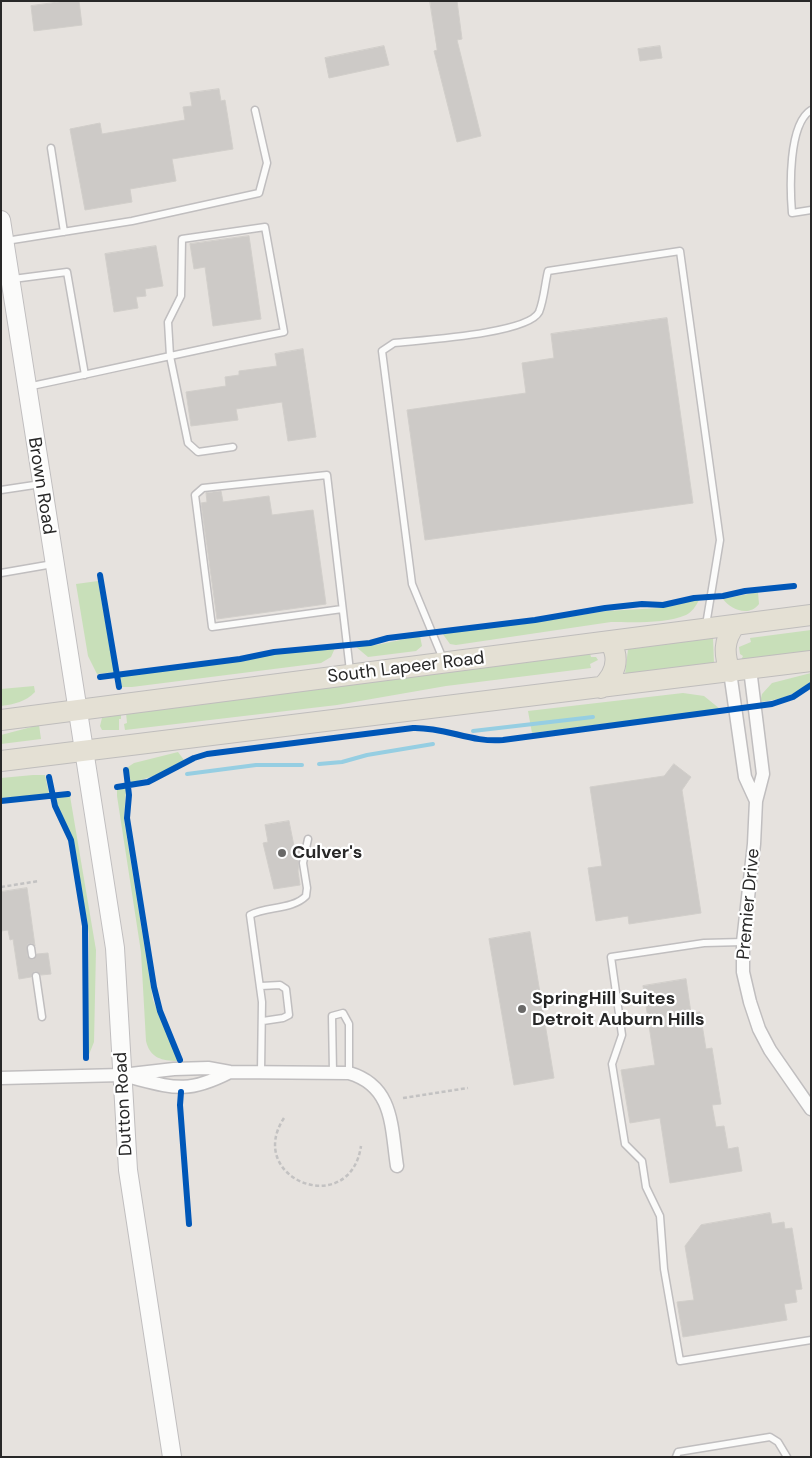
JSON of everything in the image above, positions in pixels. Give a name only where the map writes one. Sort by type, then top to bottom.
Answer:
[{"type":"main road","name":"South Lapeer Road","points":[[1,720],[811,615]]},
{"type":"main road","points":[[730,672],[726,656],[726,640],[735,625]]},
{"type":"main road","points":[[602,688],[610,680],[616,663],[616,655],[610,642]]},
{"type":"main road","points":[[1,761],[811,661]]},
{"type":"street","name":"Brown Road","points":[[1,220],[53,564],[84,751]]},
{"type":"street","name":"Premier Drive","points":[[750,669],[763,774],[756,801],[754,844],[742,942],[743,972],[750,1002],[770,1050],[811,1108]]},
{"type":"street","name":"Premier Drive","points":[[730,672],[745,777],[756,801]]},
{"type":"street","name":"Dutton Road","points":[[84,751],[118,971],[122,1075],[130,1190],[172,1457]]},
{"type":"street","points":[[1,1078],[122,1075],[174,1069],[208,1068],[230,1072],[349,1073],[361,1076],[372,1083],[385,1102],[397,1166]]},
{"type":"street","points":[[122,1075],[173,1088],[188,1088],[208,1083],[230,1072]]},
{"type":"lane","points":[[4,241],[132,221],[259,193],[267,163],[255,110]]},
{"type":"lane","points":[[811,110],[802,120],[798,130],[790,191],[792,213],[811,210]]},
{"type":"lane","points":[[51,148],[64,232]]},
{"type":"lane","points":[[26,387],[85,374],[170,356],[284,332],[266,228],[182,239],[181,296],[168,322],[170,356],[188,443],[198,452],[233,447]]},
{"type":"lane","points":[[445,663],[412,584],[382,352],[394,343],[506,330],[524,325],[538,313],[548,271],[680,251],[720,540],[706,629]]},
{"type":"lane","points":[[10,279],[67,272],[85,374]]},
{"type":"lane","points":[[342,609],[212,627],[195,495],[203,488],[327,475],[350,675]]},
{"type":"lane","points":[[1,490],[41,484]]},
{"type":"lane","points":[[1,573],[53,564]]},
{"type":"lane","points":[[261,1072],[260,1040],[263,1021],[261,986],[250,915],[261,909],[298,903],[306,896],[307,888],[302,863],[308,839]]},
{"type":"lane","points":[[742,942],[704,943],[611,957],[622,1035],[612,1064],[624,1144],[642,1161],[646,1187],[660,1216],[664,1269],[680,1361],[811,1340]]},
{"type":"lane","points":[[36,976],[42,1017]]},
{"type":"lane","points":[[261,986],[280,985],[286,989],[289,1014],[283,1018],[263,1021]]},
{"type":"lane","points":[[333,1072],[332,1016],[343,1013],[348,1024],[349,1073]]},
{"type":"lane","points":[[676,1457],[678,1452],[770,1437],[778,1442],[787,1457]]},
{"type":"path","points":[[1,887],[39,881]]},
{"type":"path","points":[[403,1098],[468,1088]]},
{"type":"path","points":[[284,1118],[276,1136],[277,1156],[288,1174],[302,1183],[322,1186],[341,1180],[355,1166],[361,1146]]},
{"type":"green space","points":[[98,581],[114,672],[97,674],[88,656],[76,584]]},
{"type":"green space","points":[[758,592],[759,604],[755,608],[745,611],[735,609],[723,599]]},
{"type":"green space","points":[[699,600],[690,612],[669,620],[611,622],[456,645],[450,644],[442,633],[524,624],[606,611],[660,608]]},
{"type":"green space","points":[[811,630],[811,651],[741,660],[743,656],[740,654],[739,647],[751,642],[750,638]]},
{"type":"green space","points":[[420,636],[422,646],[416,651],[368,657],[355,646],[376,645]]},
{"type":"green space","points":[[713,638],[714,663],[625,674],[628,649]]},
{"type":"green space","points":[[335,648],[331,657],[321,663],[132,687],[122,687],[120,676],[244,661],[274,654]]},
{"type":"green space","points":[[590,653],[591,657],[596,657],[598,660],[590,664],[591,668],[446,686],[337,705],[125,730],[124,724],[127,723],[126,713]]},
{"type":"green space","points":[[811,673],[811,681],[799,690],[775,700],[760,702],[762,694],[772,683]]},
{"type":"green space","points":[[34,686],[35,692],[24,700],[1,706],[1,689]]},
{"type":"green space","points":[[683,693],[704,696],[720,709],[532,733],[528,711]]},
{"type":"green space","points":[[121,714],[119,730],[102,730],[100,726],[102,718]]},
{"type":"green space","points":[[39,725],[41,739],[1,744],[1,735]]},
{"type":"green space","points":[[178,752],[184,760],[163,773],[131,783],[128,767],[134,763]]},
{"type":"green space","points":[[45,775],[49,794],[1,798],[1,778]]},
{"type":"green space","points":[[126,788],[124,820],[153,1000],[178,1061],[157,1057],[150,1051],[146,1041],[141,952],[117,796],[117,790]]},
{"type":"green space","points":[[70,796],[96,950],[94,1042],[88,1057],[89,934],[73,839],[61,817],[55,798]]},
{"type":"building","points":[[79,1],[82,25],[34,31],[31,6]]},
{"type":"building","points":[[430,1],[457,1],[462,39],[457,40],[481,136],[457,142],[434,51],[437,50]]},
{"type":"building","points":[[384,46],[389,65],[329,78],[325,58]]},
{"type":"building","points":[[660,46],[662,58],[640,61],[638,49]]},
{"type":"building","points":[[219,89],[221,101],[225,100],[233,149],[172,159],[176,181],[130,189],[132,202],[85,210],[70,129],[100,123],[102,134],[185,120],[183,107],[192,106],[190,93]]},
{"type":"building","points":[[249,236],[261,319],[213,326],[205,267],[194,269],[190,244]]},
{"type":"building","points":[[156,246],[163,286],[145,289],[146,296],[136,297],[138,308],[114,312],[105,254]]},
{"type":"building","points":[[667,318],[693,503],[425,540],[407,410],[526,393],[522,363],[554,358],[551,334]]},
{"type":"building","points":[[303,349],[316,437],[288,441],[282,402],[236,409],[238,420],[191,426],[186,392],[226,386],[225,377],[239,375],[239,371],[277,366],[275,354]]},
{"type":"building","points":[[221,491],[223,502],[269,496],[272,515],[313,510],[326,604],[217,619],[201,503],[207,502],[206,493]]},
{"type":"building","points":[[674,764],[691,777],[682,790],[701,913],[629,924],[628,916],[596,921],[588,868],[602,866],[590,787],[664,776]]},
{"type":"building","name":"Culver's","points":[[289,821],[294,846],[298,845],[300,854],[298,871],[300,885],[274,889],[263,843],[268,842],[265,825]]},
{"type":"building","points":[[27,888],[35,946],[32,943],[28,944],[27,956],[33,960],[37,954],[48,953],[51,974],[41,975],[35,971],[31,977],[19,979],[13,939],[10,940],[8,930],[1,931],[1,892]]},
{"type":"building","name":"SpringHill Suites Detroit Auburn Hills","points":[[530,932],[554,1078],[514,1085],[489,939]]},
{"type":"building","points":[[686,979],[691,1013],[700,1012],[706,1049],[712,1048],[721,1104],[712,1105],[716,1127],[724,1126],[728,1149],[738,1147],[742,1171],[670,1183],[660,1118],[630,1123],[621,1070],[655,1065],[643,986]]},
{"type":"building","points":[[770,1213],[772,1224],[784,1222],[785,1229],[792,1228],[802,1289],[795,1290],[797,1302],[784,1304],[787,1320],[683,1337],[677,1302],[694,1300],[685,1246],[701,1225]]},
{"type":"waterway","points":[[473,731],[593,717]]},
{"type":"waterway","points":[[319,764],[342,762],[367,755],[433,744]]},
{"type":"waterway","points":[[187,774],[256,765],[302,765]]},
{"type":"cycle path","points":[[100,575],[119,687]]},
{"type":"cycle path","points":[[100,677],[240,659],[274,652],[370,643],[388,638],[535,620],[605,608],[642,604],[663,605],[694,598],[794,586]]},
{"type":"cycle path","points":[[117,787],[148,782],[194,758],[207,754],[413,728],[425,728],[480,739],[503,740],[772,704],[793,697],[811,685]]},
{"type":"cycle path","points":[[126,770],[129,795],[127,818],[154,987],[160,1011],[180,1060]]},
{"type":"cycle path","points":[[49,777],[55,806],[71,840],[85,926],[86,1058]]},
{"type":"cycle path","points":[[1,801],[68,794]]},
{"type":"cycle path","points":[[181,1092],[180,1105],[189,1224]]},
{"type":"place","name":"Culver's","points":[[282,853]]},
{"type":"place","name":"SpringHill Suites Detroit Auburn Hills","points":[[522,1009]]}]
